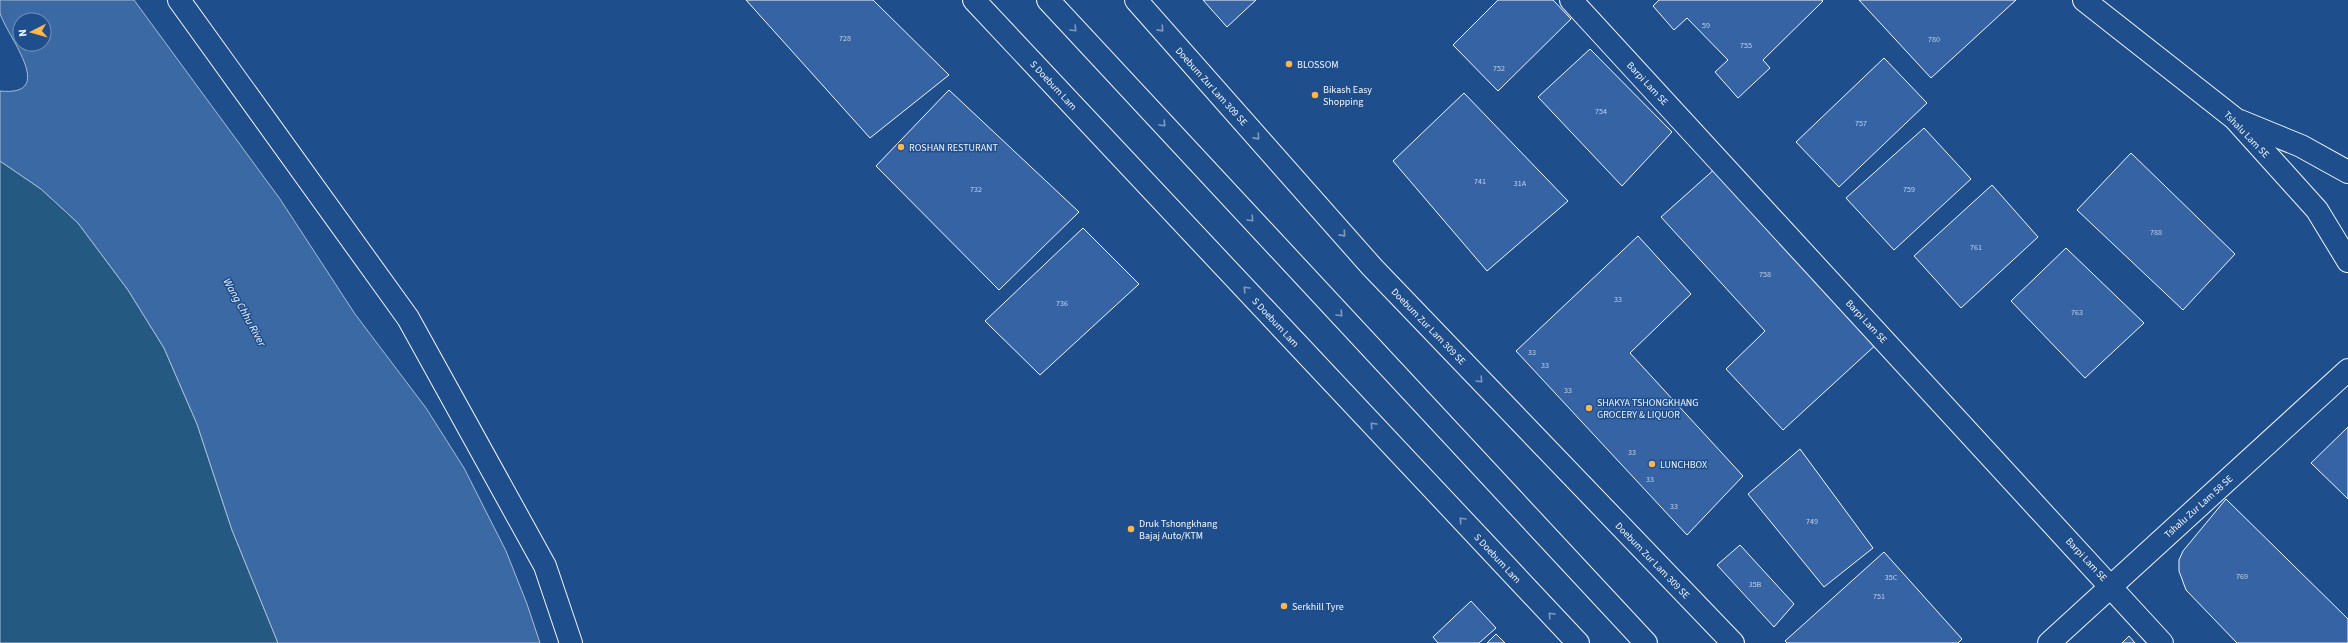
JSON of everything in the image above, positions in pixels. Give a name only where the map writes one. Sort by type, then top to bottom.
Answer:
[{"type":"main road","points":[[179,0],[408,318],[545,566],[571,643]]},
{"type":"main road","name":"S Doebum Lam","points":[[974,0],[1578,643]]},
{"type":"main road","points":[[1048,0],[1646,643]]},
{"type":"main road","name":"Doebum Zur Lam 309 SE","points":[[1136,0],[1372,267],[1733,643]]},
{"type":"main road","name":"Barpi Lam SE","points":[[1571,0],[2162,643]]},
{"type":"main road","name":"Tshalu Lam SE","points":[[2084,0],[2234,118],[2317,210],[2348,261]]},
{"type":"main road","points":[[2234,118],[2301,146],[2348,172]]},
{"type":"main road","name":"Tshalu Zur Lam 58 SE","points":[[2049,643],[2348,370]]},
{"type":"shaded area","points":[[0,161],[41,189],[78,223],[128,290],[164,348],[197,424],[232,530],[278,643],[0,643]]},
{"type":"water","name":"Wang Chhu River","points":[[0,0],[134,0],[280,199],[355,314],[426,408],[464,468],[506,551],[527,604],[540,643],[278,643],[232,530],[197,424],[164,348],[128,290],[78,223],[41,189],[0,161],[0,91],[17,90],[26,84],[28,75],[19,52],[52,52],[52,12],[12,12],[12,38],[0,13]]},
{"type":"building","points":[[746,0],[873,0],[949,75],[870,138]]},
{"type":"building","points":[[1203,0],[1256,0],[1227,27]]},
{"type":"building","points":[[1498,0],[1553,0],[1571,19],[1498,91],[1453,45]]},
{"type":"building","points":[[1659,0],[1823,1],[1763,60],[1770,68],[1738,98],[1715,72],[1728,60],[1687,18],[1674,30],[1653,6]]},
{"type":"building","points":[[1859,0],[2016,0],[1931,78]]},
{"type":"building","points":[[1590,49],[1672,132],[1622,186],[1538,97]]},
{"type":"building","points":[[1884,58],[1927,103],[1839,187],[1796,142]]},
{"type":"building","points":[[949,90],[1079,212],[999,290],[876,166]]},
{"type":"building","points":[[1464,93],[1568,201],[1487,271],[1393,161]]},
{"type":"building","points":[[1924,128],[1971,179],[1894,250],[1846,198]]},
{"type":"building","points":[[2131,153],[2235,254],[2183,310],[2077,210]]},
{"type":"building","points":[[1717,167],[1880,341],[1783,430],[1726,369],[1765,331],[1661,217]]},
{"type":"building","points":[[1992,185],[2038,237],[1961,308],[1914,256]]},
{"type":"building","points":[[1083,228],[1139,284],[1040,375],[985,321]]},
{"type":"building","points":[[1638,236],[1691,294],[1630,353],[1743,476],[1687,535],[1516,351]]},
{"type":"building","points":[[2066,248],[2144,323],[2085,378],[2011,301]]},
{"type":"building","points":[[2348,427],[2348,499],[2311,463]]},
{"type":"building","points":[[1800,449],[1873,548],[1824,587],[1748,494]]},
{"type":"building","points":[[2226,499],[2348,619],[2348,643],[2237,643],[2186,590],[2179,571],[2179,560],[2183,551]]},
{"type":"building","points":[[1740,545],[1794,604],[1774,627],[1717,565]]},
{"type":"building","points":[[1884,552],[1962,639],[1958,643],[1787,643],[1785,641]]},
{"type":"building","points":[[1471,601],[1496,628],[1479,643],[1438,643],[1433,637]]},
{"type":"building","points":[[1496,634],[1505,643],[1487,643]]},
{"type":"building","points":[[2129,636],[2135,643],[2122,643]]},
{"type":"place","name":"BLOSSOM","points":[[1289,64]]},
{"type":"place","name":"Bikash Easy Shopping","points":[[1315,95]]},
{"type":"place","name":"ROSHAN RESTURANT","points":[[901,147]]},
{"type":"place","name":"SHAKYA TSHONGKHANG GROCERY & LIQUOR","points":[[1589,408]]},
{"type":"place","name":"LUNCHBOX","points":[[1652,464]]},
{"type":"place","name":"Druk Tshongkhang Bajaj Auto/KTM","points":[[1131,529]]},
{"type":"place","name":"Serkhill Tyre","points":[[1284,606]]}]
